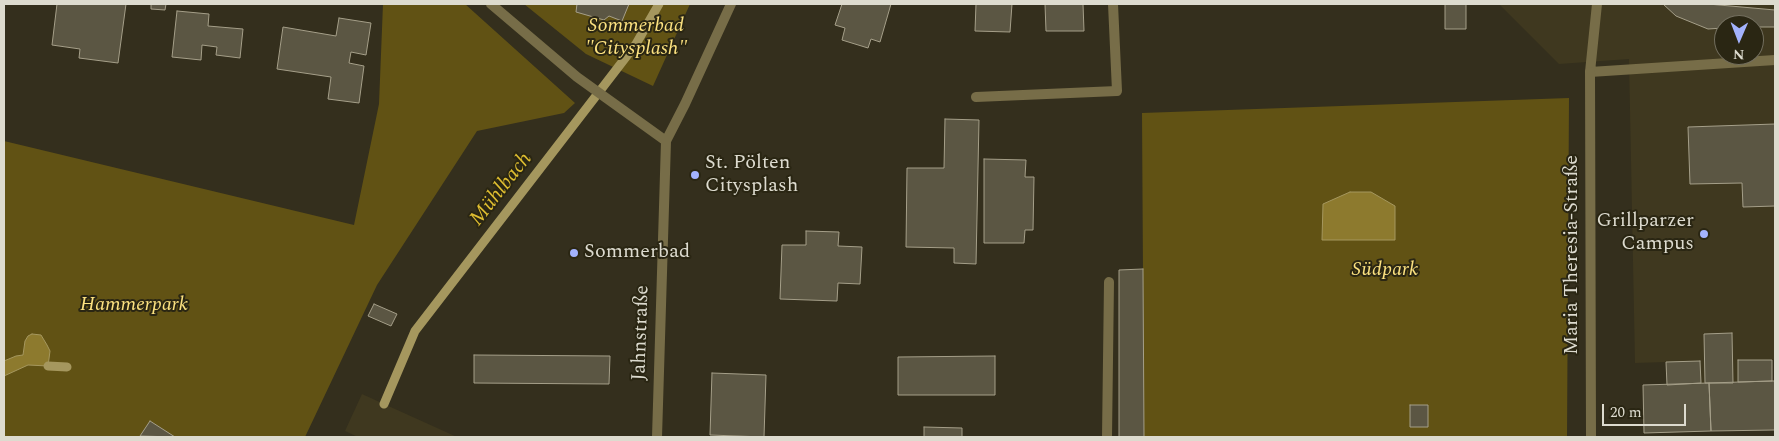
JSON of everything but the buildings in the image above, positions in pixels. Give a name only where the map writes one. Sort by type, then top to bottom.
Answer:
[{"type":"street","points":[[491,4],[577,77],[666,141]]},
{"type":"street","name":"Jahnstraße","points":[[657,437],[666,141],[731,4]]},
{"type":"street","points":[[976,96],[1117,91],[1113,4]]},
{"type":"street","name":"Maria Theresia-Straße","points":[[1591,437],[1590,72],[1597,4]]},
{"type":"street","points":[[1590,72],[1775,60]]},
{"type":"street","points":[[1107,437],[1109,282]]},
{"type":"shaded area","name":"Grillparzer Campus","points":[[1499,4],[1775,4],[1775,359],[1772,360],[1772,381],[1667,385],[1666,362],[1635,363],[1629,59],[1559,64]]},
{"type":"shaded area","points":[[1350,192],[1371,192],[1395,206],[1395,240],[1322,240],[1323,204]]},
{"type":"shaded area","points":[[32,334],[41,335],[50,351],[48,366],[28,365],[4,376],[4,361],[23,355],[25,341]]},
{"type":"shaded area","points":[[362,394],[457,437],[358,437],[345,431]]},
{"type":"green space","name":"Hammerpark","points":[[383,4],[465,4],[575,103],[564,113],[477,131],[377,285],[305,437],[4,437],[4,141],[354,225],[379,104]]},
{"type":"green space","name":"Sommerbad \"Citysplash\"","points":[[524,4],[690,4],[653,86],[586,54]]},
{"type":"green space","name":"Südpark","points":[[1569,98],[1567,437],[1144,437],[1142,113]]},
{"type":"waterway","name":"Mühlbach","points":[[384,404],[415,331],[636,44],[659,4]]},
{"type":"waterway","points":[[48,366],[67,367]]},
{"type":"place","name":"St. Pölten Citysplash","points":[[695,175]]},
{"type":"place","name":"Grillparzer Campus","points":[[1704,234]]},
{"type":"place","name":"Sommerbad","points":[[574,253]]}]
